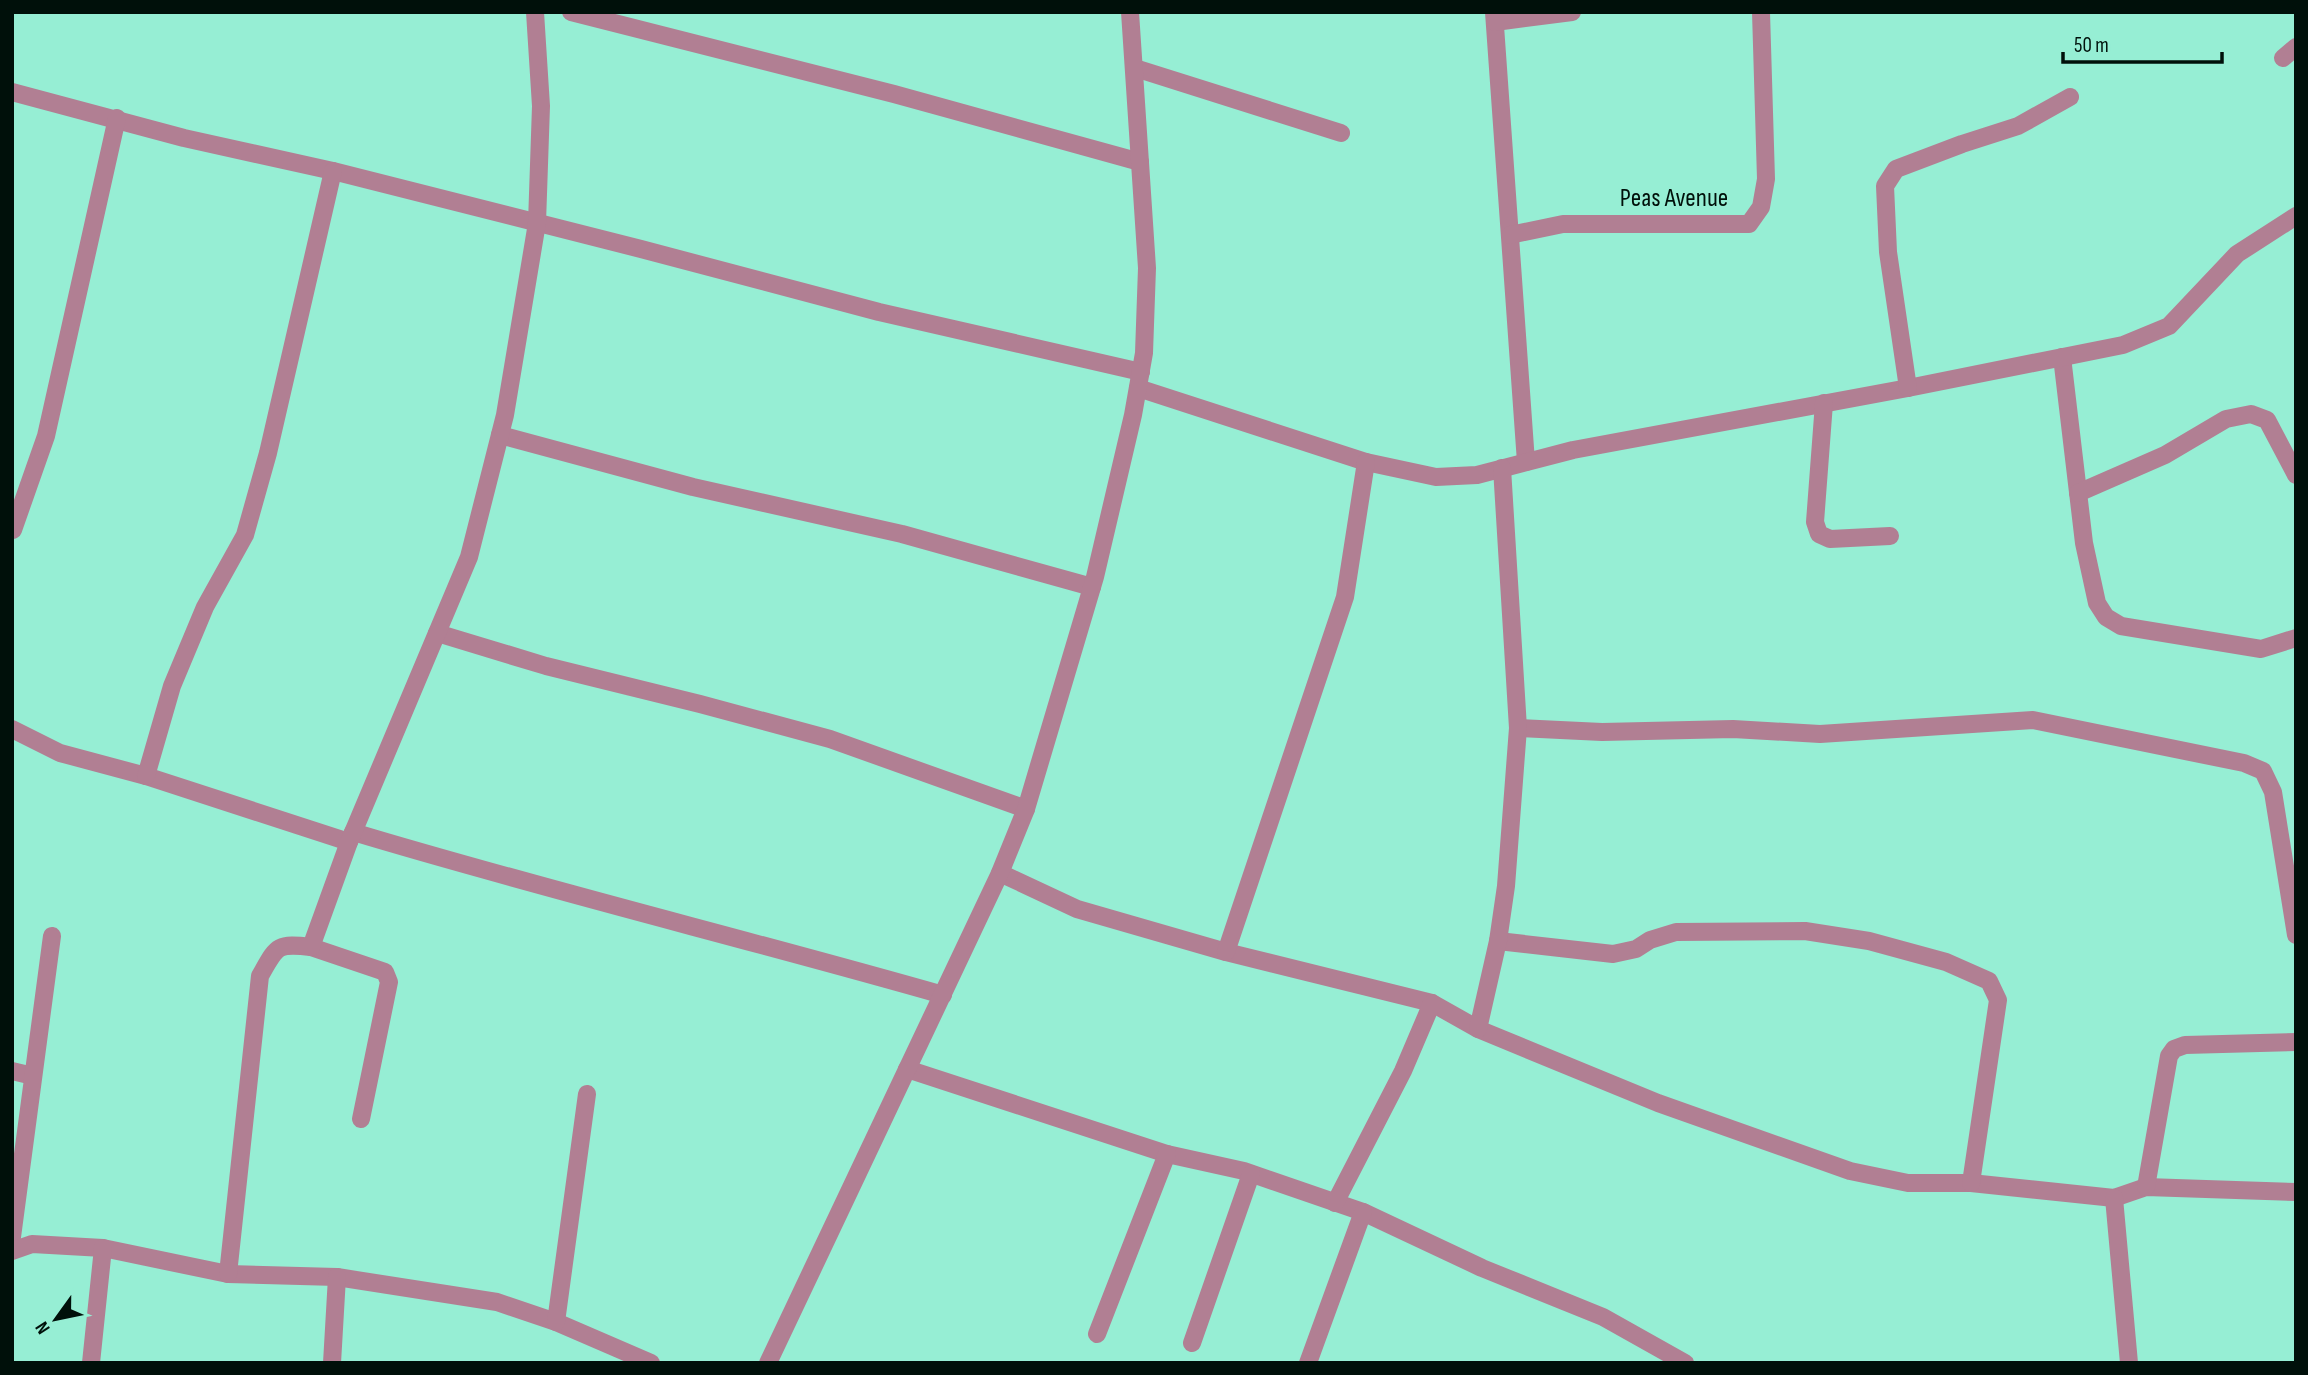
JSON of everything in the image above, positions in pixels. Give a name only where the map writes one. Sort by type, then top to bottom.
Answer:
[{"type":"street","points":[[312,947],[351,837],[469,557],[500,435],[537,223],[541,106],[535,12]]},
{"type":"street","points":[[570,12],[894,94],[1140,162]]},
{"type":"street","points":[[768,1363],[1000,873],[1026,809],[1092,587],[1144,353],[1147,268],[1130,12]]},
{"type":"street","points":[[1526,462],[1495,17],[1572,12]]},
{"type":"street","name":"Peas Avenue","points":[[1510,235],[1563,224],[1749,224],[1761,207],[1766,179],[1761,12]]},
{"type":"street","points":[[1135,68],[1341,133]]},
{"type":"street","points":[[12,92],[184,138],[333,171],[537,223],[1139,380],[1366,462],[1436,477],[1477,475],[1573,450],[2123,345],[2169,326],[2237,254],[2296,216]]},
{"type":"street","points":[[1908,388],[1888,252],[1885,186],[1896,169],[2018,126],[2070,97]]},
{"type":"street","points":[[13,530],[46,436],[117,118]]},
{"type":"street","points":[[146,776],[172,685],[205,607],[245,535],[268,453],[333,171]]},
{"type":"street","points":[[2062,357],[2084,543],[2097,603],[2106,617],[2121,626],[2261,649],[2296,638]]},
{"type":"street","points":[[1824,403],[1815,522],[1819,534],[1830,539],[1890,536]]},
{"type":"street","points":[[2078,493],[2165,455],[2226,419],[2251,414],[2267,420],[2296,475]]},
{"type":"street","points":[[500,435],[693,487],[902,534],[1092,587]]},
{"type":"street","points":[[1226,952],[1345,597],[1366,462]]},
{"type":"street","points":[[1478,1029],[1498,941],[1506,886],[1518,728],[1502,468]]},
{"type":"street","points":[[438,633],[547,666],[830,739],[1026,809]]},
{"type":"street","points":[[1518,728],[1602,732],[1733,729],[1820,734],[2033,720],[2244,763],[2263,771],[2273,792],[2296,935]]},
{"type":"street","points":[[12,729],[60,753],[351,837],[790,951],[943,995]]},
{"type":"street","points":[[1000,873],[1077,909],[1226,952],[1432,1003],[1478,1029],[1658,1103],[1850,1171],[1908,1183],[1971,1183],[2114,1198],[2146,1187],[2296,1192]]},
{"type":"street","points":[[1498,941],[1613,954],[1636,949],[1650,940],[1676,932],[1805,931],[1869,941],[1946,961],[1989,981],[1998,1000],[1971,1183]]},
{"type":"street","points":[[12,1237],[52,936]]},
{"type":"street","points":[[228,1275],[260,976],[274,951],[287,944],[312,947],[384,972],[389,982],[361,1119]]},
{"type":"street","points":[[1335,1203],[1403,1071],[1432,1003]]},
{"type":"street","points":[[2146,1187],[2169,1056],[2174,1049],[2185,1045],[2296,1042]]},
{"type":"street","points":[[907,1069],[1167,1154],[1251,1174],[1363,1212],[1482,1268],[1603,1317],[1674,1360]]},
{"type":"street","points":[[12,1070],[33,1076]]},
{"type":"street","points":[[556,1322],[587,1094]]},
{"type":"street","points":[[1097,1334],[1167,1154]]},
{"type":"street","points":[[1192,1343],[1251,1174]]},
{"type":"street","points":[[2114,1198],[2129,1363]]},
{"type":"street","points":[[1308,1363],[1363,1212]]},
{"type":"street","points":[[12,1251],[32,1244],[103,1248],[228,1275],[337,1277],[497,1302],[556,1322],[651,1363]]},
{"type":"street","points":[[91,1363],[103,1248]]},
{"type":"street","points":[[332,1363],[337,1277]]}]
